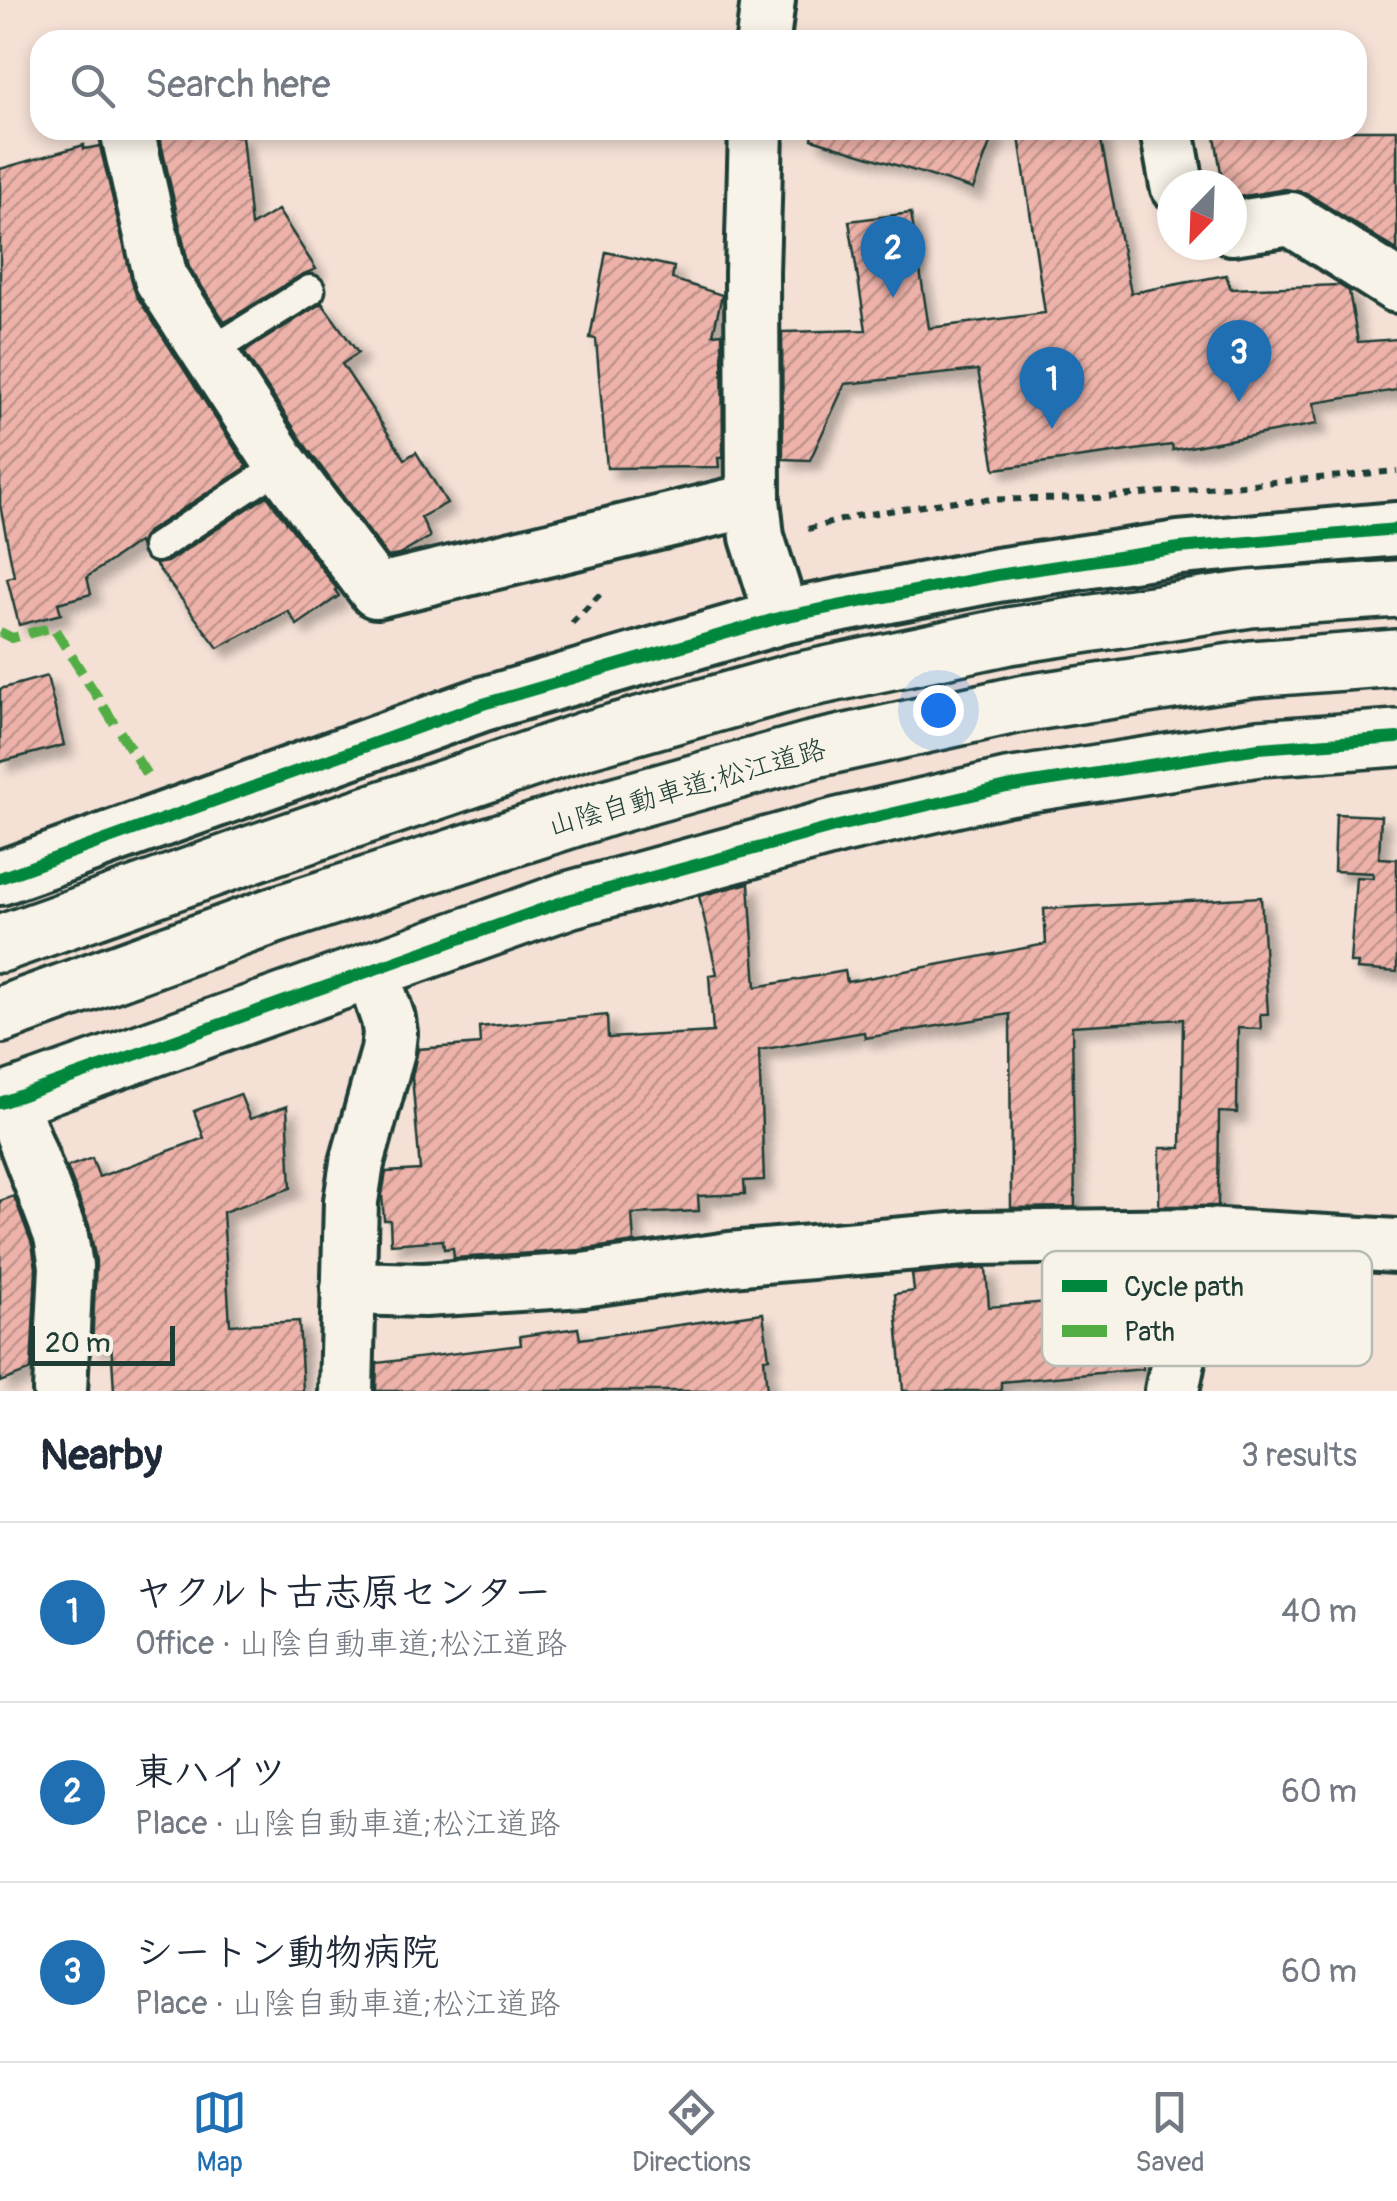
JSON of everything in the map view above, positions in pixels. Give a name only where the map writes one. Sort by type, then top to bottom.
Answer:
[{"type":"main road","points":[[0,944],[586,740],[794,682],[1028,633],[1250,599],[1397,589]]},
{"type":"main road","name":"山陰自動車道;松江道路","points":[[0,1015],[278,914],[610,807],[810,750],[1020,704],[1252,669],[1397,658]]},
{"type":"main road","points":[[4,1101],[568,900],[838,826],[1007,787],[1259,748],[1397,738]]},
{"type":"street","points":[[764,30],[768,0]]},
{"type":"street","points":[[129,140],[161,279],[282,466],[376,592],[754,500]]},
{"type":"street","points":[[756,140],[752,273],[754,500],[757,538],[782,616]]},
{"type":"street","points":[[1170,140],[1175,170]]},
{"type":"street","points":[[1247,226],[1291,219],[1397,286]]},
{"type":"street","points":[[0,878],[482,704],[782,616],[997,575],[1179,548],[1397,528]]},
{"type":"street","points":[[346,1391],[352,1201],[390,1033],[372,972]]},
{"type":"street","points":[[4,1101],[61,1236],[66,1266],[60,1391]]},
{"type":"street","points":[[348,1288],[424,1290],[583,1280],[730,1258],[974,1238],[1204,1235],[1397,1246]]},
{"type":"street","points":[[1201,1251],[1204,1235]]},
{"type":"street","points":[[1172,1391],[1177,1366]]},
{"type":"lane","points":[[209,353],[310,290]]},
{"type":"lane","points":[[157,547],[282,466]]},
{"type":"building","points":[[1367,130],[1397,130],[1397,250],[1306,193],[1286,189],[1247,196],[1247,170],[1221,170],[1216,140],[1367,140]]},
{"type":"building","points":[[160,140],[242,140],[251,226],[278,210],[316,269],[225,322],[189,267]]},
{"type":"building","points":[[815,140],[991,140],[973,189]]},
{"type":"building","points":[[1019,140],[1101,140],[1131,293],[1226,275],[1231,289],[1339,285],[1349,291],[1358,342],[1397,339],[1397,390],[1314,403],[1317,424],[1173,450],[1172,445],[995,469],[978,370],[845,384],[810,460],[783,459],[782,332],[866,330],[849,221],[911,213],[929,328],[1045,313]]},
{"type":"building","points":[[84,145],[84,149],[100,146],[136,295],[247,467],[147,532],[140,545],[138,542],[87,577],[91,594],[58,603],[61,614],[19,625],[7,578],[14,576],[0,505],[0,169]]},
{"type":"building","points":[[606,252],[674,267],[672,279],[722,295],[713,334],[722,333],[723,458],[718,458],[719,467],[607,468],[596,339],[590,338]]},
{"type":"building","points":[[322,303],[358,353],[342,364],[405,459],[416,452],[447,503],[421,517],[430,537],[399,555],[388,557],[307,448],[244,352]]},
{"type":"building","points":[[267,496],[339,596],[297,625],[288,611],[218,648],[155,564],[167,562]]},
{"type":"building","points":[[47,676],[64,745],[0,762],[0,689]]},
{"type":"building","points":[[1336,814],[1381,816],[1379,858],[1397,859],[1397,972],[1357,969],[1358,963],[1350,963],[1356,877],[1373,878],[1373,873],[1334,871]]},
{"type":"building","points":[[749,883],[756,987],[845,971],[847,982],[1046,944],[1044,909],[1261,897],[1268,1014],[1260,1014],[1261,1029],[1238,1028],[1237,1113],[1219,1112],[1218,1206],[1159,1206],[1160,1148],[1181,1148],[1183,1019],[1072,1026],[1075,1207],[1011,1208],[1010,1014],[865,1038],[864,1032],[759,1050],[764,1180],[744,1181],[745,1194],[698,1196],[699,1211],[632,1214],[634,1242],[580,1250],[454,1258],[453,1248],[444,1249],[443,1240],[391,1244],[390,1220],[384,1220],[382,1195],[386,1172],[420,1170],[412,1077],[418,1049],[480,1044],[479,1027],[607,1015],[608,1038],[713,1032],[709,975],[717,974],[699,896]]},
{"type":"building","points":[[240,1094],[250,1119],[287,1106],[291,1188],[223,1212],[230,1325],[299,1321],[303,1391],[114,1391],[111,1341],[92,1348],[96,1261],[89,1225],[67,1167],[92,1158],[99,1177],[204,1138],[194,1111]]},
{"type":"building","points":[[14,1196],[32,1244],[36,1268],[31,1370],[0,1382],[0,1201]]},
{"type":"building","points":[[986,1268],[989,1307],[1042,1302],[1042,1366],[1143,1369],[1001,1382],[1001,1391],[903,1391],[895,1294],[914,1291],[912,1274]]},
{"type":"building","points":[[763,1313],[769,1358],[764,1358],[767,1391],[376,1391],[377,1363],[521,1345],[520,1336],[578,1328],[580,1339]]},
{"type":"marked path","points":[[0,632],[12,638],[53,627],[149,778]]},
{"type":"cycle path","points":[[0,878],[483,704],[782,617],[997,575],[1179,548],[1397,529]]},
{"type":"cycle path","points":[[0,1103],[568,900],[838,826],[1007,787],[1259,748],[1397,738]]},
{"type":"place","name":"東ハイツ","points":[[893,298]]},
{"type":"place","name":"シートン動物病院","points":[[1239,402]]},
{"type":"place","name":"ヤクルト古志原センター","points":[[1052,429]]}]
